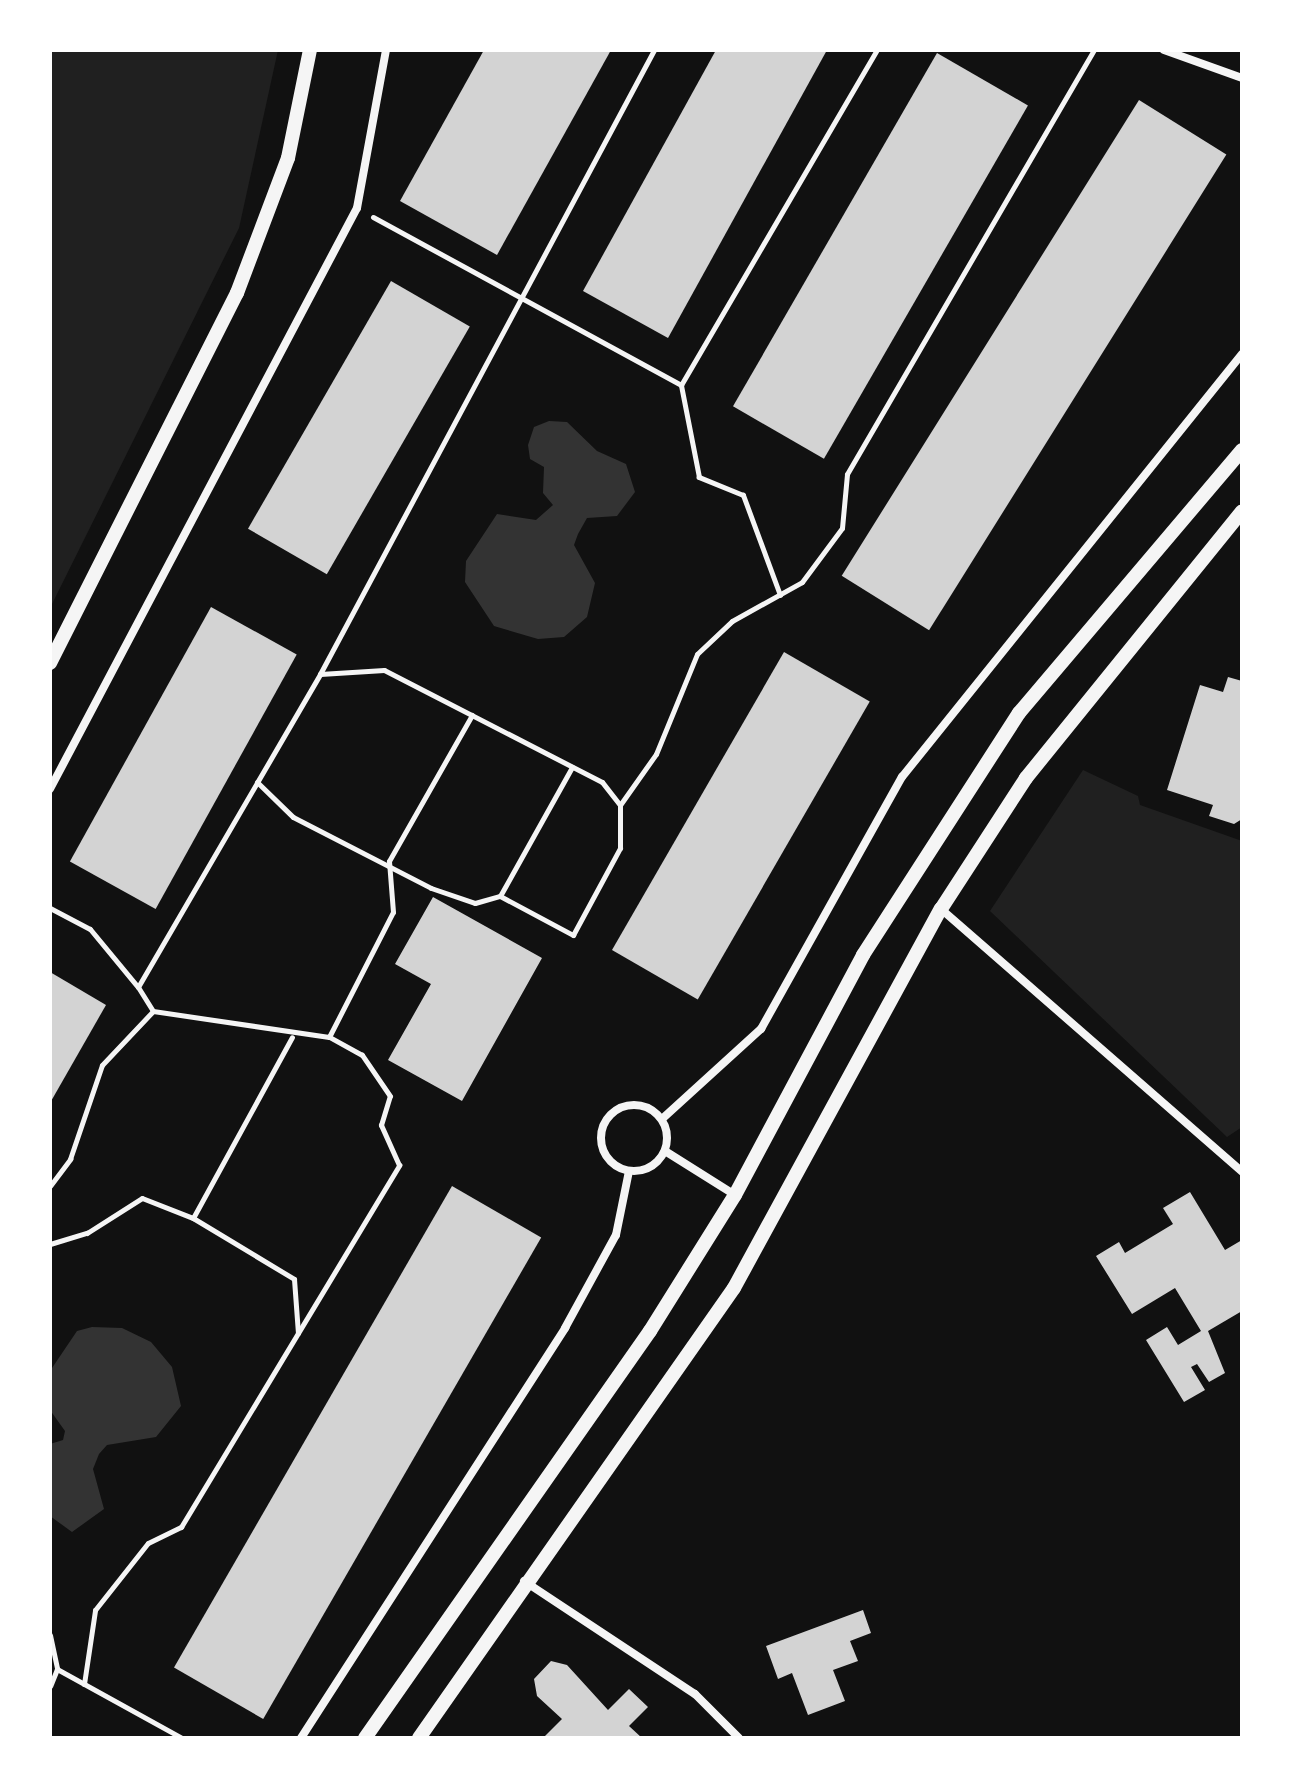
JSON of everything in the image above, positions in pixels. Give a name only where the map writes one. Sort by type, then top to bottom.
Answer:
[{"type":"street","points":[[50,663],[237,293],[288,158],[310,50]]},
{"type":"street","points":[[50,789],[357,208],[386,50]]},
{"type":"street","points":[[1164,50],[1242,78]]},
{"type":"street","points":[[662,1119],[761,1029],[902,777],[1242,354]]},
{"type":"street","points":[[365,1738],[650,1331],[735,1195],[863,955],[1019,713],[1242,450]]},
{"type":"street","points":[[419,1738],[524,1581],[734,1288],[941,909],[1089,694],[1242,511]]},
{"type":"street","points":[[941,909],[1242,1172]]},
{"type":"street","points":[[634,1104],[662,1119],[665,1151],[651,1167],[629,1171],[604,1152],[606,1120],[634,1104]]},
{"type":"street","points":[[665,1151],[735,1195]]},
{"type":"street","points":[[301,1738],[565,1328],[616,1235],[629,1171]]},
{"type":"street","points":[[524,1581],[695,1694],[739,1738]]},
{"type":"path","points":[[138,987],[320,674],[654,50]]},
{"type":"path","points":[[780,595],[743,495],[699,477],[681,385],[877,50]]},
{"type":"path","points":[[257,782],[293,817],[389,861],[431,888],[475,903],[500,896],[573,935],[620,848],[620,805],[656,754],[697,654],[732,621],[802,582],[842,528],[847,474],[1094,50]]},
{"type":"path","points":[[357,208],[681,385]]},
{"type":"path","points":[[320,674],[384,670],[602,782],[620,805]]},
{"type":"path","points":[[329,1037],[393,912],[389,861],[472,715]]},
{"type":"path","points":[[500,896],[572,767]]},
{"type":"path","points":[[50,908],[90,929],[138,987],[153,1011],[292,1036],[329,1037],[362,1055],[390,1096],[381,1125],[399,1165],[181,1527],[148,1543],[95,1610],[84,1684]]},
{"type":"path","points":[[50,1186],[70,1159],[102,1065],[153,1011]]},
{"type":"path","points":[[193,1218],[292,1036]]},
{"type":"path","points":[[50,1244],[87,1233],[142,1198],[193,1218],[294,1279],[298,1334]]},
{"type":"path","points":[[50,1635],[57,1669],[50,1686]]},
{"type":"path","points":[[57,1669],[182,1738]]},
{"type":"shaded area","points":[[50,50],[278,50],[239,228],[50,608]]},
{"type":"shaded area","points":[[549,421],[567,422],[597,451],[626,464],[635,492],[617,516],[587,518],[578,534],[574,545],[595,583],[587,617],[564,637],[538,639],[494,626],[465,582],[466,561],[497,514],[536,520],[553,505],[543,493],[544,467],[530,459],[528,445],[534,427]]},
{"type":"shaded area","points":[[1083,770],[1138,796],[1140,805],[1242,841],[1242,1127],[1227,1137],[990,911]]},
{"type":"shaded area","points":[[92,1327],[122,1328],[151,1342],[172,1367],[181,1406],[156,1437],[107,1445],[99,1454],[93,1469],[104,1509],[72,1532],[50,1516],[50,1444],[63,1440],[65,1431],[50,1410],[50,1371],[77,1331]]},
{"type":"building","points":[[484,50],[611,50],[497,255],[400,201]]},
{"type":"building","points":[[716,50],[827,50],[668,338],[583,291]]},
{"type":"building","points":[[937,53],[1028,105],[824,459],[733,406]]},
{"type":"building","points":[[1139,100],[1226,155],[929,630],[842,576]]},
{"type":"building","points":[[391,281],[470,326],[327,574],[248,529]]},
{"type":"building","points":[[211,607],[297,655],[156,909],[70,862]]},
{"type":"building","points":[[784,652],[870,702],[698,999],[612,950]]},
{"type":"building","points":[[1228,677],[1242,681],[1242,819],[1234,824],[1209,816],[1213,805],[1167,790],[1200,685],[1223,692]]},
{"type":"building","points":[[433,897],[542,958],[462,1101],[388,1060],[431,984],[395,964]]},
{"type":"building","points":[[50,972],[106,1005],[50,1103]]},
{"type":"building","points":[[452,1186],[541,1238],[263,1719],[174,1668]]},
{"type":"building","points":[[1190,1192],[1225,1250],[1242,1240],[1242,1311],[1208,1331],[1225,1373],[1209,1382],[1197,1364],[1191,1367],[1205,1390],[1184,1402],[1146,1340],[1167,1327],[1178,1345],[1201,1331],[1175,1288],[1132,1314],[1096,1256],[1119,1242],[1125,1253],[1173,1224],[1163,1208]]},
{"type":"building","points":[[863,1610],[871,1633],[850,1641],[858,1661],[833,1670],[845,1701],[808,1715],[792,1673],[778,1679],[766,1646]]},
{"type":"building","points":[[551,1661],[567,1665],[608,1710],[629,1689],[648,1707],[629,1726],[642,1738],[543,1738],[562,1719],[537,1696],[534,1679]]}]
